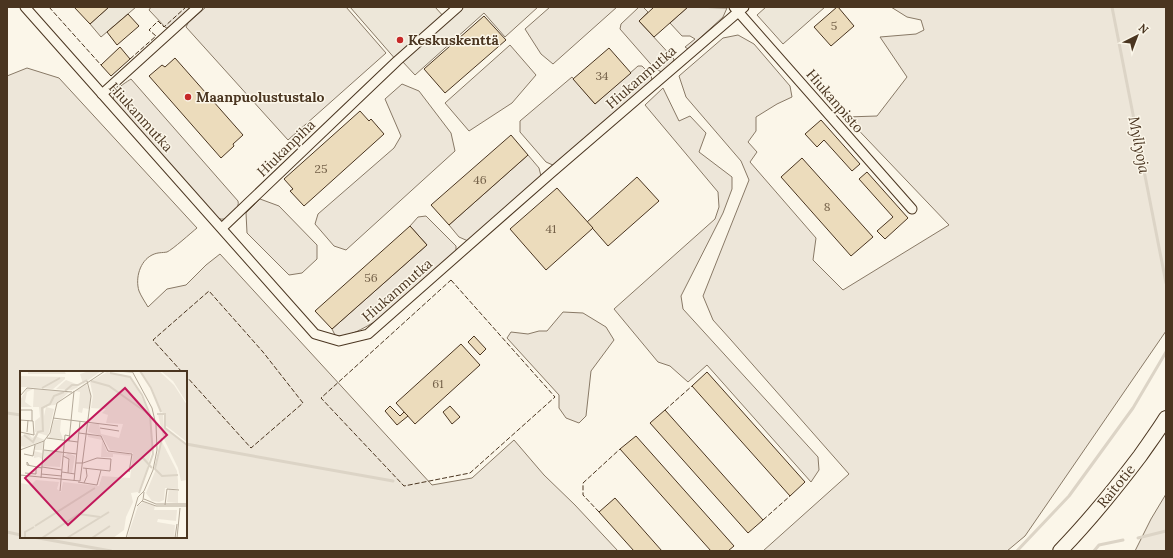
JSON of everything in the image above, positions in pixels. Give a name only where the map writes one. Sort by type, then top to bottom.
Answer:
[{"type":"main road","name":"Raitotie","points":[[1060,551],[1083,527],[1126,475],[1166,418]]},
{"type":"street","name":"Hiukanmutka","points":[[25,7],[315,334],[339,341],[368,334],[739,9]]},
{"type":"street","points":[[102,94],[198,7]]},
{"type":"street","name":"Hiukanpiha","points":[[222,228],[397,61],[458,7]]},
{"type":"street","name":"Hiukanpisto","points":[[739,9],[912,209]]},
{"type":"shaded area","points":[[109,7],[136,7],[101,37],[90,24]]},
{"type":"shaded area","points":[[151,7],[193,7],[170,27],[166,28],[149,10]]},
{"type":"shaded area","points":[[206,7],[346,7],[386,53],[288,140],[186,27],[188,23]]},
{"type":"shaded area","name":"Keskuskenttä","points":[[350,7],[435,7],[445,18],[397,61]]},
{"type":"shaded area","points":[[462,7],[538,7],[505,37],[484,13],[415,75],[402,61]]},
{"type":"shaded area","points":[[550,7],[617,7],[553,64],[541,54],[525,29]]},
{"type":"shaded area","points":[[639,7],[643,7],[648,12],[639,21],[674,59],[673,62],[662,72],[655,69],[620,29],[621,24]]},
{"type":"shaded area","points":[[688,7],[727,8],[723,17],[688,49],[685,47],[695,39],[690,36],[682,36],[670,23]]},
{"type":"shaded area","points":[[766,7],[825,7],[783,44],[757,15]]},
{"type":"shaded area","points":[[891,7],[1166,7],[1166,331],[1025,536],[1007,551],[763,551],[849,474],[713,320],[703,296],[749,180],[741,161],[686,97],[679,76],[723,38],[738,35],[754,44],[790,86],[792,97],[756,117],[756,131],[748,142],[757,152],[750,162],[816,238],[813,260],[843,290],[949,225],[846,117],[877,116],[907,77],[880,37],[916,34],[924,30],[921,20],[907,17]]},
{"type":"shaded area","points":[[510,45],[536,75],[512,103],[469,131],[445,103]]},
{"type":"shaded area","points":[[638,66],[642,66],[651,75],[652,80],[555,166],[546,162],[520,132],[520,121],[572,77],[595,104]]},
{"type":"shaded area","points":[[27,68],[59,78],[197,228],[170,251],[152,255],[144,261],[138,275],[138,286],[140,293],[148,307],[167,289],[186,285],[206,265],[220,254],[432,485],[472,478],[514,440],[544,475],[575,505],[618,551],[7,551],[7,76]]},
{"type":"shaded area","points":[[131,79],[238,201],[237,208],[228,217],[225,219],[217,218],[114,102],[114,95],[116,91]]},
{"type":"shaded area","points":[[402,84],[419,91],[451,133],[455,151],[346,250],[334,246],[315,224],[318,214],[394,148],[401,136],[385,99]]},
{"type":"shaded area","points":[[663,88],[679,121],[690,116],[706,133],[699,152],[732,177],[732,189],[723,213],[681,296],[683,309],[818,457],[819,470],[811,482],[707,365],[688,382],[670,366],[658,362],[614,309],[715,219],[719,207],[718,192],[645,105]]},
{"type":"shaded area","points":[[528,155],[539,168],[541,176],[468,241],[459,237],[449,225]]},
{"type":"shaded area","points":[[260,199],[279,206],[317,245],[317,259],[302,273],[289,275],[247,233],[246,213]]},
{"type":"shaded area","points":[[426,216],[456,246],[456,252],[379,319],[351,334],[345,336],[335,335],[332,329],[427,245],[410,226],[418,217]]},
{"type":"shaded area","points":[[563,312],[583,313],[606,327],[614,340],[591,371],[586,416],[579,423],[566,418],[559,408],[559,395],[507,338],[511,332],[528,334],[539,331],[547,331]]},
{"type":"shaded area","points":[[1166,494],[1166,551],[1135,551],[1151,519]]},
{"type":"building","points":[[74,7],[109,7],[90,24]]},
{"type":"building","points":[[654,7],[688,7],[654,37],[639,21]]},
{"type":"building","points":[[837,7],[854,26],[831,46],[814,27]]},
{"type":"building","points":[[128,14],[139,26],[117,45],[107,32]]},
{"type":"building","points":[[484,16],[506,40],[445,93],[424,69]]},
{"type":"building","points":[[120,47],[130,59],[111,76],[101,65]]},
{"type":"building","points":[[609,48],[631,73],[595,104],[573,79]]},
{"type":"building","name":"Maanpuolustustalo","points":[[175,58],[243,135],[221,158],[149,76],[162,65],[165,67]]},
{"type":"building","points":[[360,111],[369,121],[371,119],[384,134],[304,206],[290,191],[293,189],[284,179]]},
{"type":"building","points":[[821,120],[860,164],[852,171],[824,140],[817,147],[805,134]]},
{"type":"building","points":[[511,135],[528,155],[449,225],[431,205]]},
{"type":"building","points":[[802,158],[873,237],[851,256],[781,177]]},
{"type":"building","points":[[867,172],[908,218],[885,239],[877,231],[893,217],[859,179]]},
{"type":"building","points":[[637,177],[659,201],[608,246],[587,222]]},
{"type":"building","points":[[557,188],[593,228],[546,270],[510,229]]},
{"type":"building","points":[[410,226],[427,245],[332,329],[315,311]]},
{"type":"building","points":[[474,336],[486,349],[480,355],[468,342]]},
{"type":"building","points":[[461,344],[480,365],[415,424],[396,403]]},
{"type":"building","points":[[707,372],[805,482],[790,496],[692,386]]},
{"type":"building","points":[[390,406],[400,416],[404,412],[408,416],[397,425],[385,411]]},
{"type":"building","points":[[450,406],[460,417],[452,424],[443,412]]},
{"type":"building","points":[[665,410],[763,520],[748,533],[650,423]]},
{"type":"building","points":[[636,436],[734,546],[728,551],[711,551],[620,449]]},
{"type":"building","points":[[615,498],[662,551],[634,551],[599,512]]},
{"type":"waterway","name":"Myllyoja","points":[[1112,7],[1166,283]]},
{"type":"waterway","points":[[1017,551],[1069,496],[1133,408],[1166,352]]},
{"type":"waterway","points":[[7,413],[20,415]]},
{"type":"waterway","points":[[187,444],[393,481]]},
{"type":"waterway","points":[[1138,538],[1166,531]]},
{"type":"waterway","points":[[7,532],[20,535]]},
{"type":"waterway","points":[[39,538],[111,551]]},
{"type":"waterway","points":[[1094,551],[1099,545],[1123,540]]},
{"type":"fence","points":[[49,7],[101,65]]},
{"type":"fence","points":[[130,59],[156,36],[149,30],[158,21],[164,27],[186,7]]},
{"type":"fence","points":[[451,280],[555,397],[470,473],[404,486],[321,398],[451,280]]},
{"type":"fence","points":[[181,371],[153,340],[209,291],[263,352],[303,403],[251,448],[187,377]]},
{"type":"fence","points":[[665,410],[692,386]]},
{"type":"fence","points":[[599,512],[583,495],[583,483],[620,449]]},
{"type":"fence","points":[[763,520],[790,496]]},
{"type":"place","name":"Keskuskenttä","points":[[400,40]]},
{"type":"place","name":"Maanpuolustustalo","points":[[188,97]]}]
